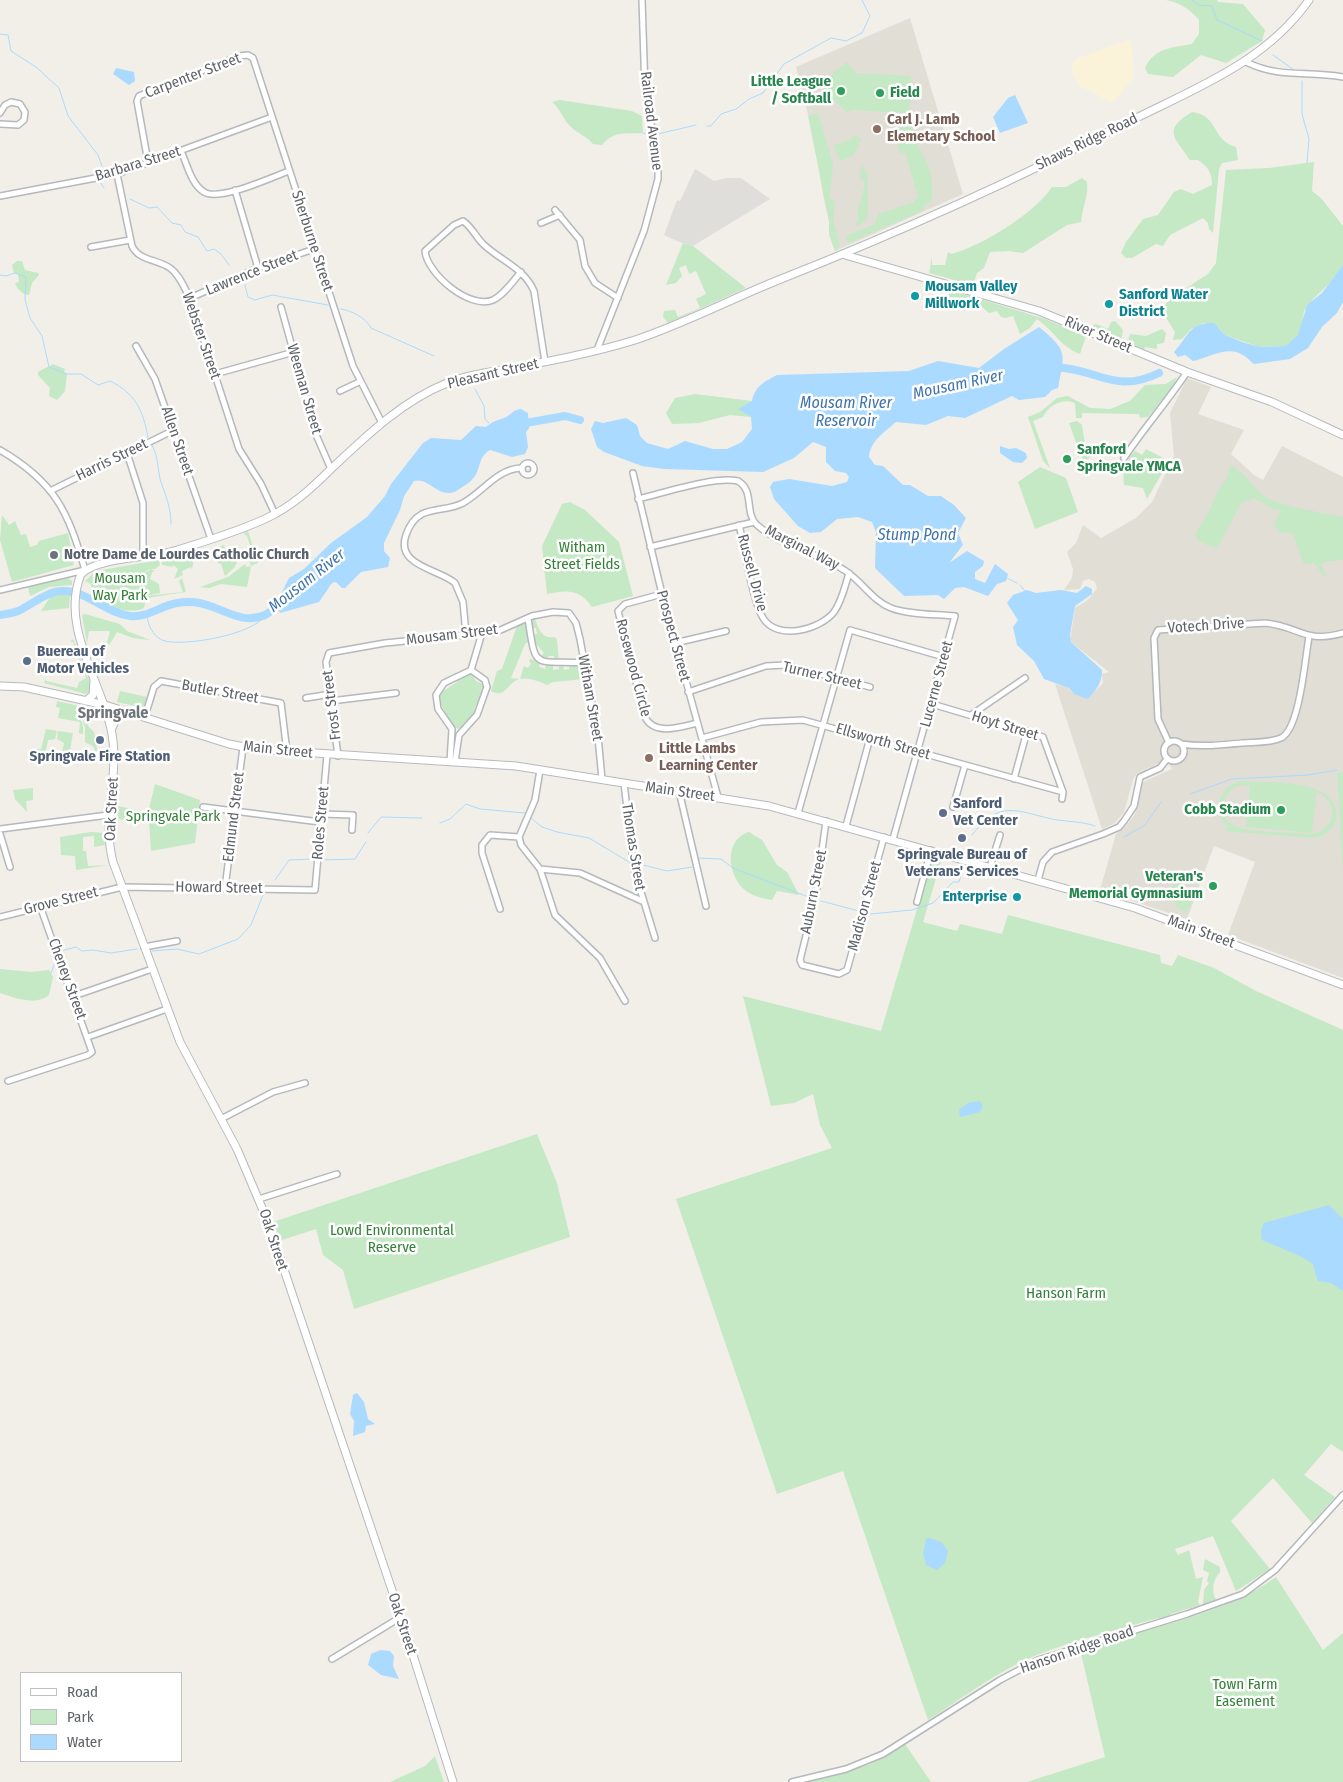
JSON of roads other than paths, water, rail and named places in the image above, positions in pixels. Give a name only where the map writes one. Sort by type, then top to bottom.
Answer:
[{"type":"main road","name":"Shaws Ridge Road","points":[[845,255],[1083,146],[1246,62],[1281,34],[1310,0]]},
{"type":"main road","name":"Pleasant Street","points":[[85,570],[104,563],[173,551],[211,539],[276,514],[305,494],[382,423],[424,395],[453,380],[597,350],[663,330],[775,281],[845,255]]},
{"type":"main road","name":"River Street","points":[[845,255],[1039,311],[1187,372],[1272,402],[1343,435]]},
{"type":"main road","name":"Oak Street","points":[[85,570],[78,583],[75,606],[78,635],[105,705],[111,730],[114,770],[108,815],[110,846],[122,887],[167,1010],[192,1067],[221,1119],[259,1199],[400,1617],[453,1782]]},
{"type":"main road","points":[[86,701],[91,698],[94,690],[94,676]]},
{"type":"main road","name":"Main Street","points":[[0,686],[24,687],[133,712],[243,747],[338,756],[510,765],[718,797],[798,813],[990,866],[1171,920],[1343,985]]},
{"type":"main road","points":[[111,730],[114,720],[120,714],[133,712]]},
{"type":"street","name":"Railroad Avenue","points":[[597,350],[646,226],[658,179],[658,163],[644,85],[642,0]]},
{"type":"street","name":"Carpenter Street","points":[[148,162],[138,98],[142,94],[239,56],[250,56]]},
{"type":"street","name":"Sherburne Street","points":[[250,56],[254,60],[314,249],[359,382],[382,423]]},
{"type":"street","points":[[1246,62],[1279,74],[1343,77]]},
{"type":"street","points":[[0,113],[5,105],[12,102],[20,104],[25,112],[24,120],[18,125],[0,124]]},
{"type":"street","name":"Barbara Street","points":[[0,196],[117,174],[272,117]]},
{"type":"street","points":[[181,151],[194,181],[202,190],[212,195],[235,190],[289,171]]},
{"type":"street","points":[[90,247],[130,240],[117,174]]},
{"type":"street","points":[[235,190],[258,268]]},
{"type":"street","points":[[555,210],[580,240],[586,266],[595,283],[618,298]]},
{"type":"street","points":[[541,223],[560,216]]},
{"type":"street","points":[[521,272],[497,298],[486,302],[476,301],[448,285],[434,270],[425,253],[427,249],[461,221],[465,222],[487,248],[521,272],[534,291],[545,362]]},
{"type":"street","name":"Webster Street","points":[[130,240],[134,250],[139,255],[166,265],[175,272],[190,298],[239,449],[261,484],[276,514]]},
{"type":"street","name":"Lawrence Street","points":[[190,298],[258,268],[314,249]]},
{"type":"street","name":"Weeman Street","points":[[281,307],[317,437],[332,469]]},
{"type":"street","name":"Allen Street","points":[[136,346],[151,369],[211,539]]},
{"type":"street","points":[[215,374],[294,352]]},
{"type":"street","points":[[1124,458],[1143,428],[1167,401],[1187,372]]},
{"type":"street","points":[[340,391],[359,382]]},
{"type":"street","name":"Harris Street","points":[[50,491],[174,430]]},
{"type":"street","points":[[0,450],[22,465],[50,491],[70,522],[85,570],[0,590]]},
{"type":"street","points":[[127,453],[142,504],[143,557]]},
{"type":"street","points":[[466,634],[463,602],[456,583],[412,560],[406,552],[405,538],[409,526],[417,517],[433,510],[461,504],[506,471],[521,468]]},
{"type":"street","name":"Prospect Street","points":[[632,473],[688,692],[718,797]]},
{"type":"street","name":"Marginal Way","points":[[638,499],[693,486],[735,480],[742,483],[747,490],[754,522],[792,545],[833,563],[849,573],[878,600],[892,608],[955,616]]},
{"type":"street","points":[[650,547],[754,522]]},
{"type":"street","name":"Russell Drive","points":[[739,525],[761,613],[771,627],[790,631],[813,626],[826,620],[839,603],[849,573]]},
{"type":"street","name":"Rosewood Circle","points":[[662,594],[624,604],[618,611],[645,718],[652,726],[663,728],[697,723]]},
{"type":"street","name":"Mousam Street","points":[[327,655],[331,652],[349,648],[504,630],[528,618],[562,612],[569,613],[574,618]]},
{"type":"street","name":"Lucerne Street","points":[[893,839],[955,616]]},
{"type":"street","points":[[528,618],[532,650],[537,658],[546,662],[584,663]]},
{"type":"street","name":"Witham Street","points":[[574,618],[598,737],[602,779]]},
{"type":"street","name":"Votech Drive","points":[[1169,742],[1158,719],[1154,636],[1158,630],[1265,623],[1282,626],[1309,637]]},
{"type":"street","points":[[798,813],[850,630],[944,657]]},
{"type":"street","points":[[676,643],[726,631]]},
{"type":"street","points":[[471,670],[482,633]]},
{"type":"street","points":[[1181,744],[1184,752],[1181,759],[1174,762],[1167,759],[1164,751],[1169,742],[1174,741],[1181,744],[1203,746],[1267,741],[1286,735],[1295,717],[1309,637],[1327,637],[1343,633]]},
{"type":"street","name":"Frost Street","points":[[327,655],[338,756]]},
{"type":"street","name":"Turner Street","points":[[688,692],[776,665],[792,666],[870,687]]},
{"type":"street","points":[[453,762],[452,729],[438,710],[437,691],[454,676],[471,670]]},
{"type":"street","points":[[453,762],[456,744],[463,730],[477,715],[487,687],[485,680],[471,670]]},
{"type":"street","points":[[971,715],[1025,678]]},
{"type":"street","name":"Butler Street","points":[[145,716],[154,687],[158,682],[281,703],[287,752]]},
{"type":"street","points":[[331,700],[396,693]]},
{"type":"street","points":[[306,698],[330,694]]},
{"type":"street","name":"Hoyt Street","points":[[932,704],[1042,736],[1046,739],[1063,792],[1062,799]]},
{"type":"street","name":"Ellsworth Street","points":[[702,738],[761,722],[793,719],[822,725],[1063,792]]},
{"type":"street","points":[[452,729],[463,730]]},
{"type":"street","points":[[1014,779],[1027,731]]},
{"type":"street","points":[[846,826],[870,738]]},
{"type":"street","name":"Edmund Street","points":[[224,888],[243,747]]},
{"type":"street","name":"Roles Street","points":[[315,890],[327,755]]},
{"type":"street","points":[[1038,880],[1044,862],[1052,852],[1119,826],[1134,806],[1140,777],[1160,768],[1167,759]]},
{"type":"street","points":[[953,807],[965,765]]},
{"type":"street","points":[[540,770],[535,800],[519,837],[528,856],[540,869],[555,915],[600,958],[625,1002]]},
{"type":"street","name":"Thomas Street","points":[[624,783],[632,857],[642,901],[655,938]]},
{"type":"street","points":[[678,791],[706,906]]},
{"type":"street","points":[[203,807],[320,822]]},
{"type":"street","points":[[322,814],[353,815],[352,830]]},
{"type":"street","points":[[0,830],[108,815]]},
{"type":"street","name":"Auburn Street","points":[[826,821],[816,895],[800,964],[839,974],[844,973]]},
{"type":"street","points":[[0,834],[10,867]]},
{"type":"street","points":[[500,909],[482,854],[482,845],[490,835],[519,837]]},
{"type":"street","points":[[990,866],[1000,835]]},
{"type":"street","name":"Madison Street","points":[[844,973],[848,968],[884,837]]},
{"type":"street","points":[[917,902],[931,850]]},
{"type":"street","points":[[540,869],[580,874],[642,901]]},
{"type":"street","name":"Howard Street","points":[[122,887],[315,890]]},
{"type":"street","name":"Grove Street","points":[[0,917],[122,887]]},
{"type":"street","name":"Cheney Street","points":[[8,1081],[91,1053],[88,1037],[74,996],[40,906]]},
{"type":"street","points":[[144,946],[177,941]]},
{"type":"street","points":[[74,996],[152,969]]},
{"type":"street","points":[[88,1037],[167,1010]]},
{"type":"street","points":[[221,1119],[274,1092],[305,1083]]},
{"type":"street","points":[[259,1199],[337,1174]]},
{"type":"street","name":"Hanson Ridge Road","points":[[792,1782],[846,1769],[883,1754],[1000,1680],[1038,1660],[1187,1614],[1243,1594],[1275,1570],[1343,1495]]},
{"type":"street","points":[[332,1659],[400,1617]]},
{"type":"water","points":[[116,68],[134,72],[135,81],[129,85],[113,74]]},
{"type":"water","points":[[1015,95],[1028,123],[1000,133],[993,117],[1008,98]]},
{"type":"water","points":[[1343,265],[1343,302],[1337,313],[1322,327],[1308,348],[1290,359],[1254,364],[1243,355],[1229,351],[1193,361],[1185,355],[1178,357],[1174,352],[1194,328],[1206,323],[1214,323],[1225,335],[1245,343],[1260,347],[1286,346],[1298,335],[1307,305],[1322,293]]},
{"type":"water","name":"Mousam River Reservoir","points":[[1039,327],[1055,342],[1062,353],[1063,360],[1058,388],[1052,390],[1045,397],[1019,400],[1012,396],[965,418],[948,416],[926,425],[896,422],[879,437],[870,451],[869,457],[875,465],[883,466],[903,485],[910,485],[928,496],[941,496],[954,505],[966,518],[958,533],[963,545],[949,563],[967,551],[984,561],[983,566],[975,572],[975,579],[985,583],[995,564],[1008,574],[1006,581],[997,584],[988,596],[964,587],[955,588],[944,599],[938,595],[904,596],[875,568],[876,532],[872,522],[858,517],[837,519],[821,532],[810,533],[798,526],[774,499],[770,487],[773,482],[789,479],[832,486],[847,482],[849,477],[846,473],[835,471],[826,462],[826,447],[813,442],[794,458],[763,472],[664,469],[642,466],[604,452],[597,447],[591,429],[595,421],[603,423],[626,418],[637,425],[640,436],[647,443],[668,449],[685,441],[713,449],[727,449],[742,442],[752,429],[751,417],[738,409],[752,401],[755,392],[764,382],[777,375],[909,371],[938,361],[979,368],[1004,349]]},
{"type":"water","points":[[521,409],[528,413],[529,428],[526,432],[528,447],[525,454],[512,457],[490,450],[482,458],[475,477],[452,493],[440,491],[423,481],[414,481],[404,496],[400,510],[384,543],[384,551],[390,558],[388,567],[361,572],[345,588],[342,588],[336,582],[332,583],[319,602],[280,613],[278,600],[289,578],[304,569],[331,543],[367,517],[385,496],[391,484],[423,443],[431,438],[461,440],[476,426],[486,427]]},
{"type":"water","points":[[1000,446],[1009,449],[1016,448],[1026,453],[1027,458],[1022,463],[1013,462],[1000,453]]},
{"type":"water","points":[[1086,586],[1092,589],[1092,594],[1075,606],[1070,635],[1071,642],[1102,670],[1098,686],[1087,699],[1074,694],[1069,688],[1044,679],[1034,661],[1017,645],[1013,627],[1018,620],[1007,603],[1013,595],[1027,590],[1036,593],[1061,590],[1077,593]]},
{"type":"water","points":[[979,1101],[983,1106],[980,1112],[960,1117],[959,1110],[968,1103]]},
{"type":"water","points":[[1329,1205],[1343,1219],[1343,1291],[1331,1283],[1318,1281],[1314,1267],[1310,1262],[1262,1240],[1261,1231],[1264,1223]]},
{"type":"water","points":[[357,1393],[364,1402],[368,1419],[375,1424],[366,1426],[365,1432],[353,1436],[354,1421],[350,1414],[353,1395]]},
{"type":"water","points":[[930,1538],[941,1542],[948,1551],[945,1563],[937,1570],[926,1565],[923,1554],[926,1539]]},
{"type":"water","points":[[380,1650],[390,1651],[394,1656],[393,1666],[399,1679],[381,1675],[368,1665],[371,1654]]},
{"type":"waterway","points":[[707,126],[711,126],[721,114],[736,109],[749,99],[763,93],[784,64],[831,38],[846,41],[862,33],[870,16],[862,0]]},
{"type":"waterway","points":[[1192,0],[1199,5],[1212,6],[1217,20],[1262,41]]},
{"type":"waterway","points":[[0,34],[8,35],[11,51],[36,67],[59,88],[68,116],[98,155],[102,166]]},
{"type":"waterway","points":[[1273,55],[1294,70]]},
{"type":"waterway","points":[[1302,81],[1302,114],[1309,139],[1307,163]]},
{"type":"waterway","points":[[658,134],[696,125]]},
{"type":"waterway","points":[[643,133],[647,134]]},
{"type":"waterway","points":[[100,182],[104,188]]},
{"type":"waterway","points":[[130,199],[149,208],[157,207],[172,223],[181,225],[185,232],[198,237],[207,251],[214,249],[221,254],[229,265]]},
{"type":"waterway","points":[[0,275],[6,276],[15,273],[26,277],[25,300],[30,318],[42,336],[49,367],[67,374],[81,374],[98,385],[110,381],[119,386],[136,403],[148,437]]},
{"type":"waterway","points":[[245,285],[248,297],[255,300],[272,295],[328,305]]},
{"type":"waterway","points":[[341,309],[358,315],[371,328],[434,356]]},
{"type":"waterway","name":"Mousam River","points":[[1054,367],[1069,368],[1117,381],[1143,379],[1159,373]]},
{"type":"waterway","points":[[475,389],[484,406],[485,419],[489,423]]},
{"type":"waterway","name":"Mousam River","points":[[520,424],[565,416],[580,420]]},
{"type":"waterway","points":[[152,445],[169,506],[171,524]]},
{"type":"waterway","points":[[1007,578],[1017,583]]},
{"type":"waterway","points":[[1020,585],[1025,591]]},
{"type":"waterway","name":"Mousam River","points":[[0,615],[18,611],[46,595],[63,591],[80,594],[113,611],[130,616],[148,614],[181,602],[190,602],[210,606],[244,618],[250,618],[265,615],[287,600]]},
{"type":"waterway","name":"Mousam River","points":[[187,598],[189,602]]},
{"type":"waterway","points":[[147,615],[151,629],[156,635],[162,640],[171,642],[200,641],[233,634],[258,623],[264,616]]},
{"type":"waterway","points":[[1190,794],[1232,779],[1308,775],[1337,770]]},
{"type":"waterway","points":[[1124,837],[1145,825],[1161,802]]},
{"type":"waterway","points":[[440,823],[450,819],[466,804],[480,809],[525,813]]},
{"type":"waterway","points":[[972,835],[991,816],[1009,810],[1095,826]]},
{"type":"waterway","points":[[368,833],[381,817],[422,818]]},
{"type":"waterway","points":[[531,818],[542,827],[589,838],[629,862]]},
{"type":"waterway","points":[[322,860],[355,859],[366,842]]},
{"type":"waterway","points":[[698,858],[721,859],[733,868],[811,898]]},
{"type":"waterway","points":[[275,880],[289,860],[313,859]]},
{"type":"waterway","points":[[639,864],[667,871],[692,867]]},
{"type":"waterway","points":[[870,914],[912,910],[933,903],[953,882],[959,882],[964,867]]},
{"type":"waterway","points":[[152,951],[177,949],[199,954],[238,939],[251,925],[263,895]]},
{"type":"waterway","points":[[821,901],[859,911]]},
{"type":"waterway","points":[[61,951],[76,947],[82,951],[93,950],[111,953],[137,949]]},
{"type":"waterway","points":[[51,973],[56,960]]},
{"type":"place","name":"Little League / Softball","points":[[841,91]]},
{"type":"place","name":"Field","points":[[880,93]]},
{"type":"place","name":"Carl J. Lamb Elemetary School","points":[[877,129]]},
{"type":"place","name":"Mousam Valley Millwork","points":[[915,296]]},
{"type":"place","name":"Sanford Water District","points":[[1109,304]]},
{"type":"place","name":"Sanford Springvale YMCA","points":[[1067,459]]},
{"type":"place","name":"Notre Dame de Lourdes Catholic Church","points":[[54,555]]},
{"type":"place","name":"Buereau of Motor Vehicles","points":[[27,661]]},
{"type":"place","name":"Springvale Fire Station","points":[[100,740]]},
{"type":"place","name":"Little Lambs Learning Center","points":[[649,758]]},
{"type":"place","name":"Cobb Stadium","points":[[1281,810]]},
{"type":"place","name":"Sanford Vet Center","points":[[943,813]]},
{"type":"place","name":"Springvale Bureau of Veterans' Services","points":[[962,838]]},
{"type":"place","name":"Veteran's Memorial Gymnasium","points":[[1213,886]]},
{"type":"place","name":"Enterprise","points":[[1017,897]]},
{"type":"district","name":"Springvale","points":[[113,714]]},
{"type":"water label","name":"Stump Pond","points":[[917,536]]},
{"type":"park label","name":"Witham Street Fields","points":[[582,556]]},
{"type":"park label","name":"Mousam Way Park","points":[[120,588]]},
{"type":"park label","name":"Springvale Park","points":[[173,817]]},
{"type":"park label","name":"Lowd Environmental Reserve","points":[[392,1240]]},
{"type":"park label","name":"Hanson Farm","points":[[1066,1294]]},
{"type":"park label","name":"Town Farm Easement","points":[[1245,1694]]}]
